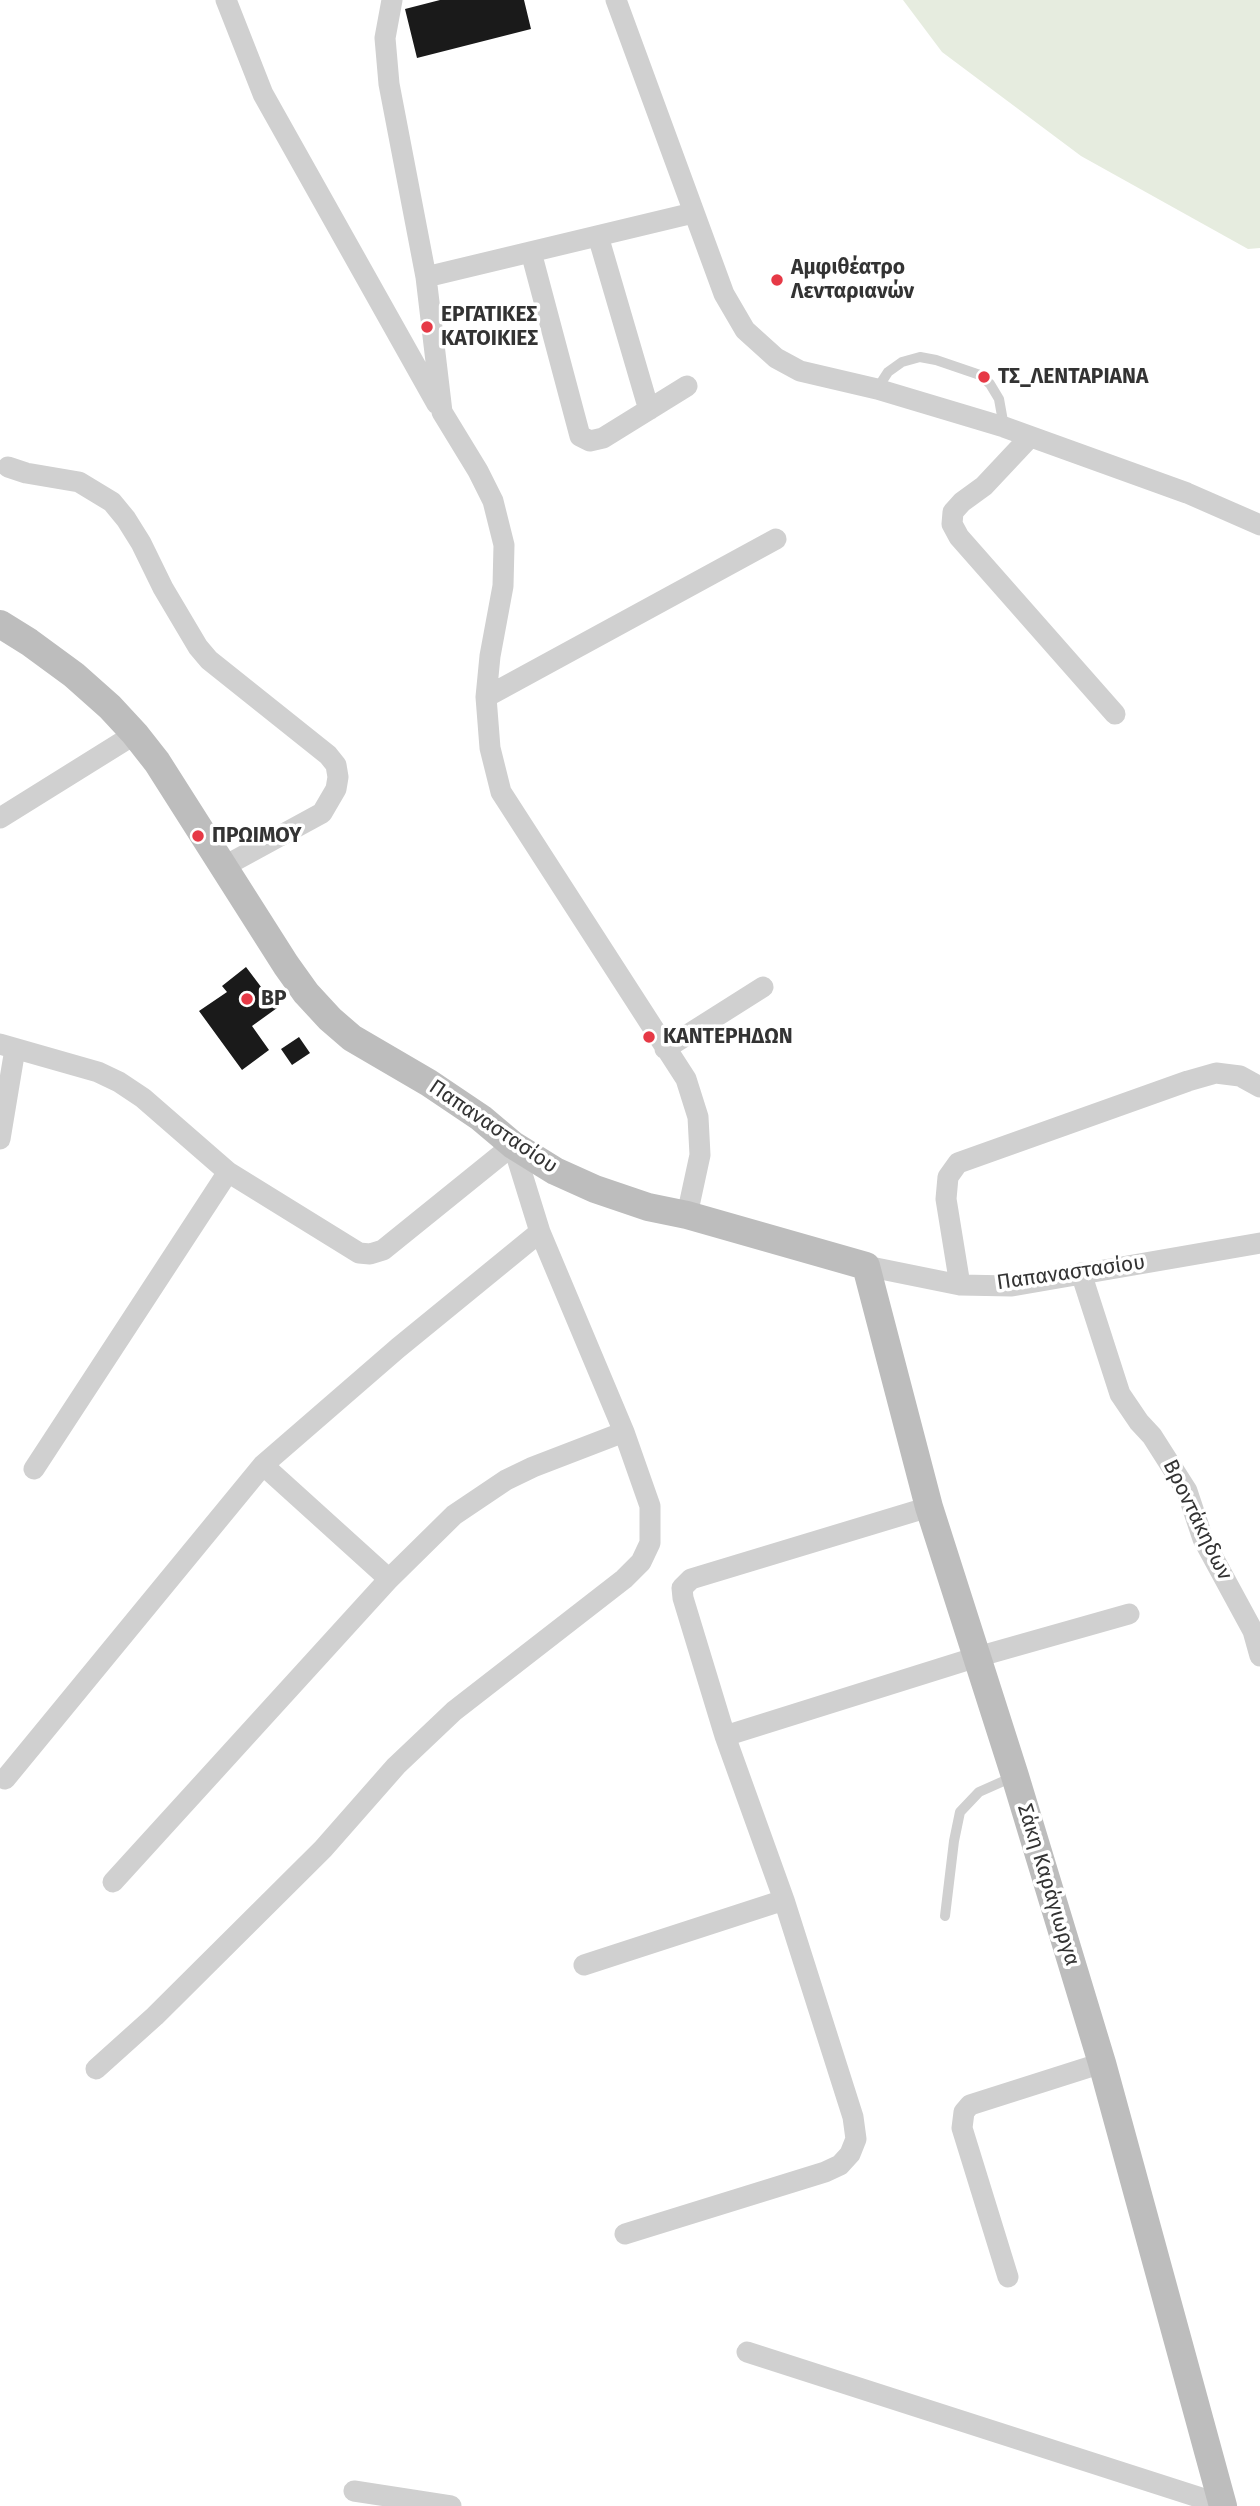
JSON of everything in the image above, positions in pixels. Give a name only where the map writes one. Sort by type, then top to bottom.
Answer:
[{"type":"street","points":[[226,0],[263,94],[493,501],[504,545],[503,586],[490,656],[486,697],[490,748],[501,792],[686,1079],[698,1117],[700,1154],[687,1215]]},
{"type":"street","points":[[392,0],[385,38],[389,84],[426,277],[442,412]]},
{"type":"street","points":[[616,0],[724,294],[746,330],[776,358],[800,371],[877,389],[1004,427],[1186,493],[1260,525]]},
{"type":"street","points":[[426,277],[693,213]]},
{"type":"street","points":[[598,236],[649,410]]},
{"type":"street","points":[[531,252],[580,436],[590,441],[603,438],[687,386]]},
{"type":"street","points":[[1030,437],[984,486],[953,512],[952,524],[958,537],[1115,714]]},
{"type":"street","points":[[8,467],[26,473],[79,482],[112,502],[131,527],[198,647],[216,666],[328,755],[336,765],[336,789],[322,813],[223,867]]},
{"type":"street","points":[[486,697],[776,539]]},
{"type":"street","name":"Παπαναστασίου","points":[[0,624],[74,675],[135,734],[157,762],[286,965],[306,993],[330,1019],[352,1038],[429,1083],[481,1118],[513,1145],[555,1171],[595,1189],[648,1207],[687,1215],[866,1266],[960,1284],[1012,1286],[1260,1243]]},
{"type":"street","points":[[0,818],[135,734]]},
{"type":"street","points":[[665,1049],[763,988]]},
{"type":"street","points":[[0,1139],[7,1046],[98,1072],[119,1082],[143,1098],[228,1172],[346,1246],[359,1253],[370,1254],[392,1244],[513,1145],[540,1233],[624,1432],[650,1506],[650,1543],[641,1562],[624,1579],[454,1711],[396,1766],[323,1849],[155,2016],[96,2069]]},
{"type":"street","points":[[960,1284],[946,1199],[948,1177],[958,1163],[1216,1073],[1240,1076],[1260,1087]]},
{"type":"street","points":[[34,1469],[228,1172]]},
{"type":"street","points":[[5,1779],[263,1465],[398,1348],[540,1233]]},
{"type":"street","name":"Σάκη Καράγιωργα","points":[[866,1266],[929,1507],[1015,1776],[1102,2063],[1223,2505]]},
{"type":"street","name":"Βροντάκηδων","points":[[1082,1273],[1121,1394],[1139,1422],[1152,1436],[1186,1491],[1203,1539],[1253,1632],[1260,1656]]},
{"type":"street","points":[[113,1882],[388,1579],[454,1515],[506,1480],[533,1466],[624,1432]]},
{"type":"street","points":[[263,1465],[388,1579]]},
{"type":"street","points":[[625,2234],[825,2172],[840,2165],[850,2154],[856,2139],[853,2118],[783,1900],[726,1736],[682,1588],[691,1579],[929,1507]]},
{"type":"street","points":[[726,1736],[977,1657],[1129,1614]]},
{"type":"street","points":[[584,1965],[783,1900]]},
{"type":"street","points":[[1008,2277],[962,2128],[964,2112],[970,2105],[1102,2063]]},
{"type":"street","points":[[747,2351],[1223,2505]]},
{"type":"street","points":[[354,2491],[451,2506]]},
{"type":"lane","points":[[877,389],[888,372],[902,362],[920,357],[936,360],[980,376],[990,384],[999,399],[1004,427]]},
{"type":"lane","points":[[945,1916],[960,1812],[979,1792],[1015,1776]]},
{"type":"shaded area","points":[[903,0],[1260,0],[1260,248],[1248,249],[1081,156],[942,52]]},
{"type":"building","points":[[440,0],[524,0],[531,29],[417,58],[405,9]]},
{"type":"building","points":[[246,967],[277,1008],[252,1026],[269,1050],[242,1070],[199,1011],[227,992],[222,986]]},
{"type":"building","points":[[299,1037],[310,1053],[292,1065],[281,1049]]},
{"type":"place","name":"Αμφιθέατρο Λενταριανών","points":[[777,280]]},
{"type":"place","name":"ΕΡΓΑΤΙΚΕΣ ΚΑΤΟΙΚΙΕΣ","points":[[427,327]]},
{"type":"place","name":"ΤΣ_ΛΕΝΤΑΡΙΑΝΑ","points":[[984,377]]},
{"type":"place","name":"ΠΡΩΙΜΟΥ","points":[[198,836]]},
{"type":"place","name":"BP","points":[[247,999]]},
{"type":"place","name":"ΚΑΝΤΕΡΗΔΩΝ","points":[[649,1037]]}]
